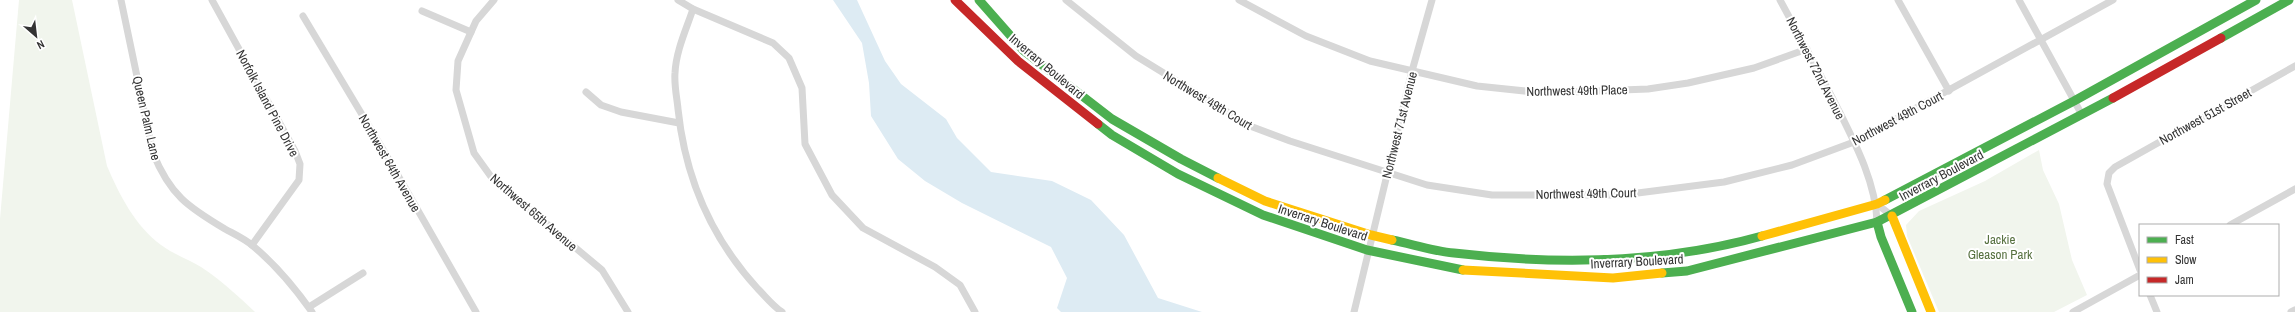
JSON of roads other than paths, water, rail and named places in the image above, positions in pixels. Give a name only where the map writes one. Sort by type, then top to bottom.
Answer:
[{"type":"street","name":"Queen Palm Lane","points":[[121,0],[153,153],[160,170],[174,193],[195,211],[252,245],[281,272],[311,309]]},
{"type":"street","name":"Norfolk Island Pine Drive","points":[[212,0],[295,151],[300,164],[299,180],[252,245]]},
{"type":"street","name":"Northwest 65th Avenue","points":[[494,0],[476,21],[458,61],[456,90],[474,153],[492,178],[602,270],[628,312]]},
{"type":"street","points":[[678,0],[694,9],[773,43],[789,58],[802,88],[805,144],[832,195],[863,228],[935,267],[960,285],[974,312]]},
{"type":"street","name":"Inverrary Boulevard","points":[[955,0],[1018,61],[1112,135],[1178,174],[1263,215],[1294,228],[1368,250],[1473,272],[1613,278],[1687,271],[1877,222],[1892,216],[2082,116],[2289,0]]},
{"type":"street","name":"Inverrary Boulevard","points":[[979,0],[1024,51],[1112,119],[1181,159],[1265,201],[1371,235],[1453,252],[1580,262],[1675,255],[1723,247],[1877,204],[2074,102],[2256,0]]},
{"type":"street","name":"Northwest 49th Court","points":[[1066,0],[1136,56],[1250,126],[1387,173],[1427,185],[1492,195],[1622,195],[1724,182],[1792,166],[1854,142],[2113,0]]},
{"type":"street","name":"Northwest 49th Place","points":[[1239,0],[1306,36],[1370,61],[1477,86],[1544,93],[1648,89],[1688,83],[1754,68],[1807,49]]},
{"type":"street","name":"Northwest 71st Avenue","points":[[1354,312],[1371,235],[1412,71],[1432,0]]},
{"type":"street","name":"Northwest 72nd Avenue","points":[[1780,0],[1807,49],[1854,142],[1877,204],[1877,222]]},
{"type":"street","points":[[1898,0],[1949,91]]},
{"type":"street","points":[[2019,0],[2082,116]]},
{"type":"street","points":[[694,9],[676,59],[675,75],[679,124],[687,166],[700,199],[720,238],[742,271],[782,312]]},
{"type":"street","points":[[422,11],[471,32]]},
{"type":"street","name":"Northwest 64th Avenue","points":[[303,16],[388,158],[476,312]]},
{"type":"street","name":"Northwest 51st Street","points":[[2139,267],[2107,184],[2109,172],[2115,167],[2295,66]]},
{"type":"street","points":[[586,92],[601,105],[621,112],[679,124]]},
{"type":"street","points":[[2232,224],[2295,189]]},
{"type":"street","points":[[1877,204],[1892,216],[1931,312]]},
{"type":"street","points":[[1877,222],[1881,237],[1912,312]]},
{"type":"street","points":[[311,309],[363,273]]},
{"type":"street","points":[[2073,312],[2139,276]]},
{"type":"street","points":[[2150,296],[2157,312]]},
{"type":"park label","name":"Jackie Gleason Park","points":[[2000,246]]}]
